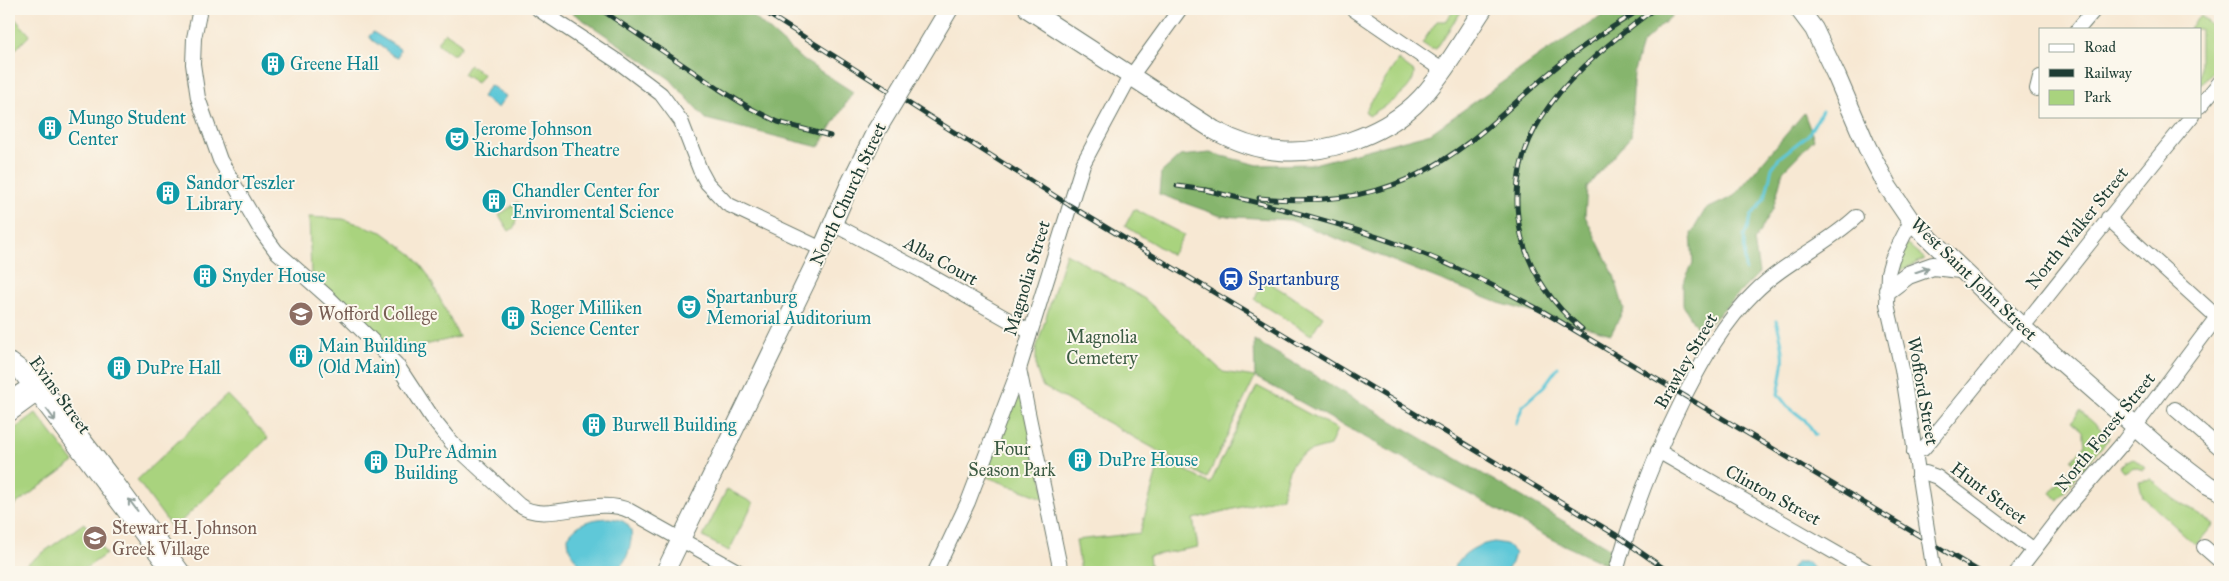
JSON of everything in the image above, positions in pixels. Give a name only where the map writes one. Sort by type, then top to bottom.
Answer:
[{"type":"main road","name":"North Church Street","points":[[665,572],[822,249],[876,131],[949,9]]},
{"type":"main road","points":[[1028,9],[1228,137],[1245,144],[1280,151],[1320,148],[1347,142],[1386,124],[1415,104],[1442,70],[1483,9]]},
{"type":"main road","name":"West Saint John Street","points":[[1804,11],[1837,77],[1867,147],[1888,187],[1911,221],[1960,270],[2023,328],[2183,466],[2208,485],[2220,491]]},
{"type":"main road","points":[[1888,290],[1908,275],[1933,266],[1960,270]]},
{"type":"street","points":[[200,9],[194,38],[193,64],[198,98],[202,114],[227,174],[276,251],[330,298],[397,365],[431,417],[451,442],[524,508],[534,512],[552,512],[612,505],[630,511],[739,572]]},
{"type":"street","points":[[538,9],[620,63],[665,98],[681,121],[707,183],[727,204],[822,249]]},
{"type":"street","name":"Magnolia Street","points":[[936,572],[968,502],[1018,369],[1078,176],[1131,76],[1180,9]]},
{"type":"street","points":[[1352,9],[1442,70]]},
{"type":"street","points":[[2079,28],[2095,9]]},
{"type":"street","points":[[2202,104],[2220,82]]},
{"type":"street","name":"North Walker Street","points":[[1914,452],[1923,449],[2023,328],[2108,218],[2190,118]]},
{"type":"street","name":"Brawley Street","points":[[1616,572],[1630,524],[1658,451],[1709,349],[1738,310],[1756,290],[1838,234],[1856,217]]},
{"type":"street","points":[[2108,218],[2219,315]]},
{"type":"street","name":"Wofford Street","points":[[1911,221],[1892,259],[1888,273],[1887,304],[1902,369],[1934,572]]},
{"type":"street","name":"Alba Court","points":[[833,224],[922,271],[1030,332]]},
{"type":"street","name":"North Forest Street","points":[[2016,572],[2136,425],[2219,315]]},
{"type":"street","points":[[1018,369],[1061,572]]},
{"type":"street","points":[[9,399],[37,388]]},
{"type":"street","points":[[9,415],[37,388]]},
{"type":"street","name":"Evins Street","points":[[37,388],[170,572]]},
{"type":"street","name":"Evins Street","points":[[37,388],[113,477],[183,572]]},
{"type":"street","points":[[2175,409],[2220,448]]},
{"type":"street","name":"Clinton Street","points":[[1658,451],[1869,572]]},
{"type":"street","name":"Hunt Street","points":[[1918,475],[1926,473],[1937,476],[2034,550]]},
{"type":"street","points":[[2204,547],[2220,561]]},
{"type":"green space","points":[[567,9],[745,9],[800,58],[853,92],[819,147],[706,119],[670,79]]},
{"type":"green space","points":[[1455,9],[1463,9],[1436,49],[1431,49],[1422,43],[1437,21],[1446,21]]},
{"type":"green space","points":[[1613,9],[1679,9],[1642,44],[1634,71],[1631,136],[1587,187],[1585,216],[1614,275],[1624,309],[1611,334],[1499,303],[1290,220],[1221,216],[1159,194],[1161,173],[1180,156],[1210,153],[1258,165],[1314,164],[1431,133],[1542,54]]},
{"type":"green space","points":[[9,12],[30,35],[9,56]]},
{"type":"green space","points":[[2201,16],[2220,33],[2220,63],[2202,84],[2202,28],[2190,28]]},
{"type":"green space","points":[[446,33],[460,43],[461,47],[455,54],[452,54],[438,44],[443,34]]},
{"type":"green space","points":[[1398,60],[1414,72],[1413,79],[1404,92],[1369,116],[1365,111]]},
{"type":"green space","points":[[469,65],[483,74],[477,83],[463,74]]},
{"type":"green space","points":[[1804,113],[1814,139],[1783,171],[1773,209],[1754,241],[1759,273],[1700,333],[1683,305],[1683,283],[1693,263],[1691,234],[1705,210],[1734,196]]},
{"type":"green space","points":[[518,202],[520,205],[514,228],[509,231],[499,215]]},
{"type":"green space","points":[[1134,209],[1184,235],[1172,255],[1125,226]]},
{"type":"green space","points":[[309,217],[343,219],[382,232],[413,255],[428,275],[459,337],[391,353],[311,275]]},
{"type":"green space","points":[[1907,244],[1925,259],[1897,272],[1900,258]]},
{"type":"green space","name":"Magnolia Cemetery","points":[[1066,253],[1145,299],[1223,372],[1255,377],[1207,478],[1042,386],[1036,368],[1036,349]]},
{"type":"green space","points":[[1265,280],[1323,316],[1311,335],[1254,299]]},
{"type":"green space","points":[[1254,340],[1611,549],[1605,564],[1551,539],[1255,377]]},
{"type":"green space","name":"Four Season Park","points":[[1019,369],[1046,499],[979,474]]},
{"type":"green space","points":[[1257,386],[1337,429],[1330,446],[1300,456],[1295,461],[1288,474],[1282,497],[1193,519],[1198,547],[1149,556],[1151,572],[1081,572],[1076,540],[1140,533],[1161,456],[1210,484]]},
{"type":"green space","points":[[227,395],[268,438],[173,529],[137,480]]},
{"type":"green space","points":[[2080,411],[2110,437],[2083,469],[2072,460],[2085,445],[2083,431],[2072,421]]},
{"type":"green space","points":[[36,413],[74,462],[9,509],[9,433]]},
{"type":"green space","points":[[2133,458],[2145,468],[2143,470],[2134,467],[2124,472],[2120,467]]},
{"type":"green space","points":[[2069,470],[2077,476],[2058,500],[2050,493]]},
{"type":"green space","points":[[2151,479],[2174,499],[2214,524],[2196,545],[2143,497],[2139,481]]},
{"type":"green space","points":[[727,489],[753,503],[729,551],[703,537]]},
{"type":"green space","points":[[84,523],[106,554],[80,572],[16,572]]},
{"type":"water","points":[[373,32],[400,49],[398,57],[395,57],[372,40],[369,36]]},
{"type":"water","points":[[490,85],[506,96],[498,108],[482,97]]},
{"type":"water","points":[[609,518],[620,520],[630,529],[631,539],[628,554],[620,566],[609,572],[595,571],[582,566],[575,559],[569,547],[568,537],[576,528],[586,522]]},
{"type":"water","points":[[1494,542],[1506,544],[1515,553],[1512,563],[1505,572],[1452,572],[1459,560],[1469,551],[1481,545]]},
{"type":"water","points":[[1798,562],[1808,562],[1815,572],[1791,572],[1793,566]]},
{"type":"waterway","points":[[1745,270],[1744,236],[1752,215],[1765,198],[1772,168],[1780,157],[1808,135],[1822,111]]},
{"type":"waterway","points":[[1776,321],[1783,349],[1782,373],[1778,394],[1787,406],[1805,420],[1815,435]]},
{"type":"waterway","points":[[1516,424],[1523,405],[1544,386],[1558,367]]},
{"type":"railway","points":[[600,9],[750,108],[778,122],[830,136]]},
{"type":"railway","points":[[760,9],[1069,205],[1616,535],[1669,572]]},
{"type":"railway","points":[[1259,198],[1292,200],[1351,196],[1378,190],[1405,180],[1457,151],[1578,50],[1641,9]]},
{"type":"railway","points":[[1582,329],[1553,300],[1538,277],[1526,252],[1522,239],[1517,201],[1521,166],[1532,134],[1550,105],[1572,79],[1598,54],[1654,9]]},
{"type":"railway","points":[[1177,186],[1212,191]]},
{"type":"railway","points":[[1205,190],[1357,230],[1441,261],[1493,286],[1544,312],[1980,572]]},
{"type":"place","name":"Greene Hall","points":[[273,64]]},
{"type":"place","name":"Mungo Student Center","points":[[50,128]]},
{"type":"place","name":"Jerome Johnson Richardson Theatre","points":[[457,139]]},
{"type":"place","name":"Sandor Teszler Library","points":[[168,193]]},
{"type":"place","name":"Chandler Center for Enviromental Science","points":[[494,201]]},
{"type":"place","name":"Snyder House","points":[[205,276]]},
{"type":"place","name":"Spartanburg","points":[[1231,279]]},
{"type":"place","name":"Spartanburg Memorial Auditorium","points":[[689,307]]},
{"type":"place","name":"Wofford College","points":[[301,314]]},
{"type":"place","name":"Roger Milliken Science Center","points":[[513,318]]},
{"type":"place","name":"Main Building (Old Main)","points":[[301,356]]},
{"type":"place","name":"DuPre Hall","points":[[119,368]]},
{"type":"place","name":"Burwell Building","points":[[594,425]]},
{"type":"place","name":"DuPre House","points":[[1080,460]]},
{"type":"place","name":"DuPre Admin Building","points":[[376,462]]},
{"type":"place","name":"Stewart H. Johnson Greek Village","points":[[95,538]]}]
